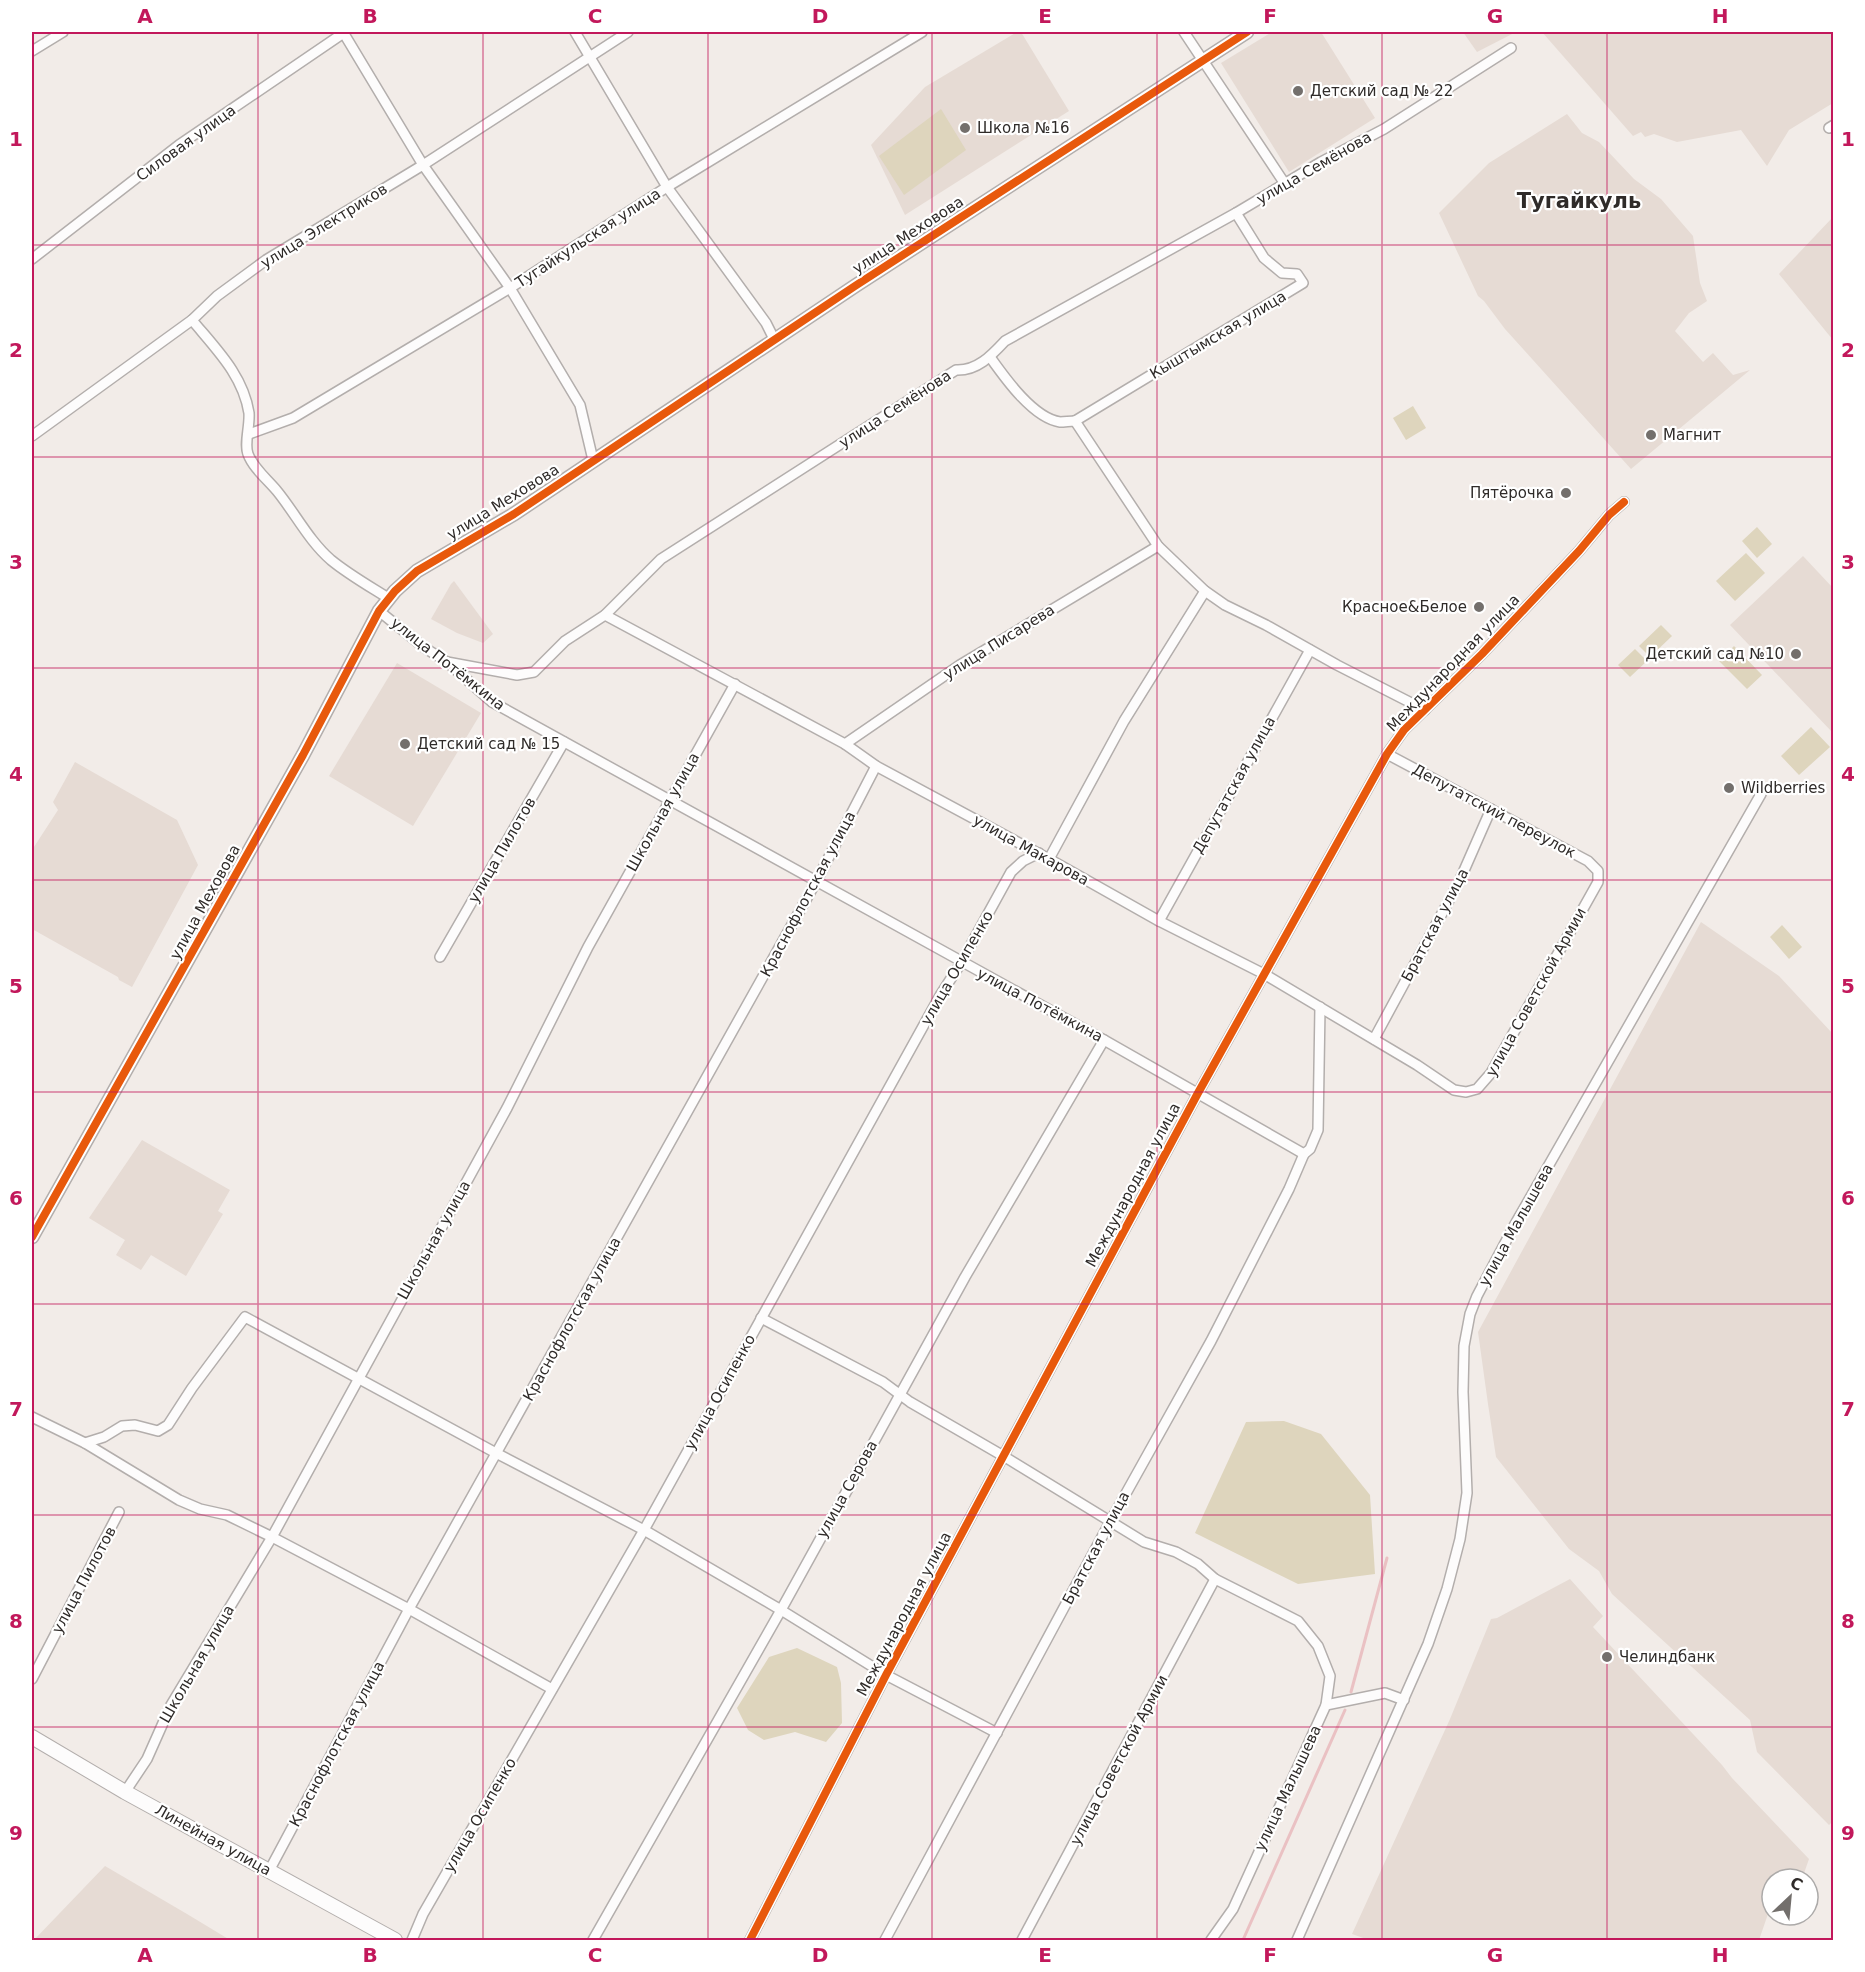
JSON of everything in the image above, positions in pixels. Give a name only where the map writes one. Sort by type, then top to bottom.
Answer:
[{"type":"main road","name":"Линейная улица","points":[[32,1737],[125,1792],[395,1941]]},
{"type":"street","points":[[32,51],[63,32]]},
{"type":"street","points":[[344,32],[423,165],[510,288],[580,405],[593,460]]},
{"type":"street","name":"Силовая улица","points":[[32,259],[179,145],[344,32]]},
{"type":"street","points":[[575,32],[667,187],[766,323],[774,339]]},
{"type":"street","name":"улица Электриков","points":[[32,436],[192,320],[217,296],[266,260],[423,165],[628,32]]},
{"type":"street","name":"Тугайкульская улица","points":[[249,434],[293,418],[510,288],[667,187],[922,32]]},
{"type":"street","points":[[1184,32],[1285,184]]},
{"type":"street","name":"улица Меховова","points":[[32,1237],[298,765],[388,598],[417,571],[514,514],[774,339],[1247,32]]},
{"type":"street","name":"улица Семёнова","points":[[447,662],[517,675],[534,672],[565,641],[605,615],[661,560],[956,369],[968,370],[990,357],[1005,341],[1384,129],[1511,48]]},
{"type":"street","name":"Кыштымская улица","points":[[1075,421],[1303,283],[1297,274],[1282,273],[1264,258],[1236,213]]},
{"type":"street","points":[[192,320],[238,379],[249,414],[247,446],[251,460],[330,559],[388,598]]},
{"type":"street","points":[[990,357],[1013,389],[1041,413],[1059,422],[1075,421],[1158,546],[1205,591],[1310,650],[1425,710]]},
{"type":"street","name":"Международная улица","points":[[750,1941],[886,1676],[1198,1093],[1387,753],[1404,730],[1497,639],[1579,551],[1609,515],[1624,502]]},
{"type":"street","name":"улица Писарева","points":[[845,744],[960,664],[1158,546]]},
{"type":"street","points":[[1049,859],[1124,721],[1205,591]]},
{"type":"street","name":"улица Потёмкина","points":[[379,611],[425,648],[447,662],[492,702],[817,880],[1304,1154]]},
{"type":"street","name":"улица Макарова","points":[[605,615],[845,744],[876,766],[1159,921],[1264,974],[1417,1065],[1454,1090]]},
{"type":"street","name":"Депутатская улица","points":[[1159,921],[1310,650]]},
{"type":"street","name":"Школьная улица","points":[[125,1792],[147,1759],[171,1705],[272,1537],[507,1108],[588,947],[735,684]]},
{"type":"street","name":"улица Пилотов","points":[[440,957],[564,742]]},
{"type":"street","name":"Депутатский переулок","points":[[1387,753],[1588,861],[1598,871]]},
{"type":"street","name":"Краснофлотская улица","points":[[269,1871],[409,1609],[817,880],[876,766]]},
{"type":"street","name":"улица Малышева","points":[[1297,1941],[1428,1644],[1447,1589],[1460,1539],[1467,1493],[1463,1392],[1464,1346],[1470,1314],[1477,1296],[1514,1226],[1761,794]]},
{"type":"street","name":"Братская улица","points":[[1374,1039],[1459,882],[1491,809]]},
{"type":"street","name":"улица Осипенко","points":[[412,1941],[423,1914],[644,1530],[1011,872],[1023,861],[1039,854]]},
{"type":"street","name":"улица Советской Армии","points":[[1454,1090],[1466,1092],[1477,1089],[1491,1073],[1598,882],[1598,871]]},
{"type":"street","name":"Братская улица","points":[[885,1941],[1110,1522],[1211,1341],[1289,1189],[1304,1154],[1310,1149],[1318,1130],[1320,1007]]},
{"type":"street","name":"улица Серова","points":[[593,1941],[781,1610],[965,1277],[1104,1040]]},
{"type":"street","points":[[85,1443],[104,1437],[122,1426],[135,1425],[158,1431],[168,1425],[192,1388],[245,1317],[644,1530],[781,1610],[886,1676],[997,1733]]},
{"type":"street","points":[[761,1318],[883,1382],[910,1402],[1144,1542],[1176,1552],[1198,1564],[1215,1579],[1298,1621],[1318,1646],[1330,1676],[1326,1706]]},
{"type":"street","points":[[32,1417],[85,1443],[179,1500],[200,1509],[227,1515],[272,1537],[409,1609],[552,1689]]},
{"type":"street","name":"улица Пилотов","points":[[32,1679],[119,1512]]},
{"type":"street","name":"улица Советской Армии","points":[[1022,1941],[1215,1579]]},
{"type":"street","name":"улица Малышева","points":[[1211,1941],[1233,1909],[1326,1706],[1385,1693],[1404,1700]]},
{"type":"shaded area","name":"Школа №16","points":[[1017,32],[1021,32],[1069,111],[905,215],[871,145],[925,87]]},
{"type":"shaded area","name":"Детский сад № 22","points":[[1272,32],[1321,32],[1375,118],[1289,172],[1221,63]]},
{"type":"shaded area","points":[[1463,32],[1516,32],[1477,52]]},
{"type":"shaded area","points":[[1542,32],[1833,32],[1833,103],[1789,130],[1767,166],[1741,130],[1677,142],[1654,134],[1645,137],[1641,132],[1633,136]]},
{"type":"shaded area","points":[[941,109],[966,150],[904,195],[879,156]]},
{"type":"shaded area","points":[[1567,114],[1582,133],[1599,142],[1634,179],[1661,199],[1693,236],[1700,283],[1707,301],[1689,313],[1675,331],[1703,362],[1713,353],[1733,375],[1750,370],[1631,469],[1478,296],[1439,213],[1489,163]]},
{"type":"shaded area","points":[[1833,217],[1833,340],[1779,274]]},
{"type":"shaded area","points":[[1413,406],[1426,428],[1406,440],[1393,418]]},
{"type":"shaded area","points":[[1757,527],[1772,544],[1757,558],[1742,541]]},
{"type":"shaded area","points":[[1746,553],[1765,573],[1735,601],[1716,581]]},
{"type":"shaded area","name":"Детский сад №10","points":[[1803,556],[1833,588],[1833,733],[1730,625]]},
{"type":"shaded area","points":[[454,581],[493,634],[483,643],[457,633],[431,619]]},
{"type":"shaded area","points":[[1661,625],[1672,636],[1650,657],[1639,646]]},
{"type":"shaded area","points":[[1734,646],[1762,675],[1747,689],[1719,661]]},
{"type":"shaded area","points":[[1635,649],[1647,661],[1630,677],[1618,665]]},
{"type":"shaded area","name":"Детский сад № 15","points":[[397,663],[481,713],[413,826],[329,776]]},
{"type":"shaded area","points":[[1811,727],[1830,747],[1799,775],[1781,756]]},
{"type":"shaded area","points":[[75,762],[177,820],[198,865],[132,987],[32,929],[32,850],[58,810],[53,802]]},
{"type":"shaded area","points":[[1701,922],[1779,976],[1833,1034],[1834,1820],[1829,1825],[1757,1752],[1750,1720],[1612,1594],[1599,1571],[1569,1549],[1496,1457],[1488,1404],[1478,1332]]},
{"type":"shaded area","points":[[1782,925],[1802,947],[1789,959],[1770,937]]},
{"type":"shaded area","points":[[142,1140],[230,1190],[218,1211],[223,1214],[186,1276],[151,1255],[141,1270],[116,1255],[125,1240],[89,1218]]},
{"type":"shaded area","points":[[1284,1421],[1321,1434],[1370,1495],[1375,1574],[1298,1584],[1195,1533],[1246,1422]]},
{"type":"shaded area","points":[[1570,1579],[1603,1616],[1593,1627],[1809,1859],[1806,1867],[1760,1867],[1760,1927],[1764,1927],[1759,1940],[1369,1940],[1352,1934],[1450,1719],[1491,1619],[1497,1618]]},
{"type":"shaded area","points":[[797,1648],[837,1667],[841,1683],[842,1723],[826,1742],[795,1732],[764,1740],[748,1730],[737,1708],[769,1657]]},
{"type":"shaded area","points":[[105,1866],[187,1914],[230,1940],[34,1940]]},
{"type":"waterway","points":[[1351,1692],[1387,1558]]},
{"type":"waterway","points":[[1243,1940],[1345,1710]]},
{"type":"cycle path","points":[[32,1237],[303,755],[379,611],[395,591],[417,571],[514,514],[855,286],[1247,32]]},
{"type":"cycle path","points":[[750,1940],[886,1675],[1198,1093],[1387,754],[1404,730],[1482,654],[1579,551],[1609,515],[1624,502]]},
{"type":"place","name":"Детский сад № 22","points":[[1298,91]]},
{"type":"place","name":"Школа №16","points":[[965,128]]},
{"type":"place","name":"Магнит","points":[[1651,435]]},
{"type":"place","name":"Пятёрочка","points":[[1566,493]]},
{"type":"place","name":"Красное&Белое","points":[[1479,607]]},
{"type":"place","name":"Детский сад №10","points":[[1796,654]]},
{"type":"place","name":"Детский сад № 15","points":[[405,744]]},
{"type":"place","name":"Wildberries","points":[[1729,788]]},
{"type":"place","name":"Челиндбанк","points":[[1607,1657]]},
{"type":"district","name":"Тугайкуль","points":[[1579,201]]}]
